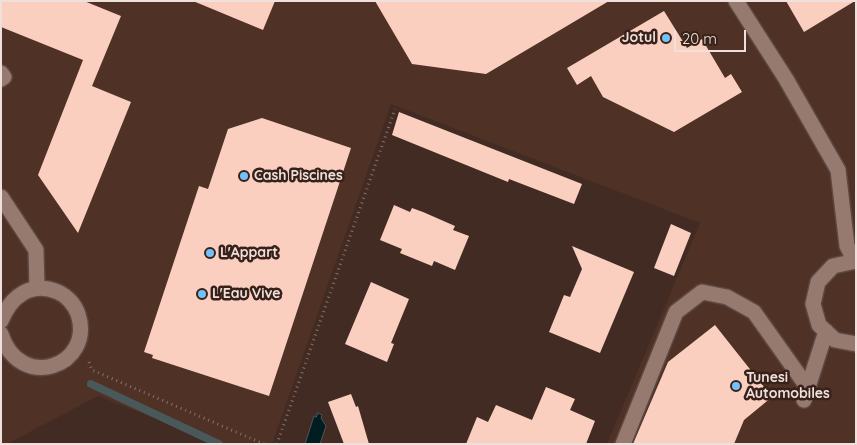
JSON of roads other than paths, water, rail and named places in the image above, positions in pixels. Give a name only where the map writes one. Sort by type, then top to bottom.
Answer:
[{"type":"street","points":[[736,1],[786,79],[838,170],[847,246],[855,261],[834,266],[818,282],[813,304],[819,325],[836,340],[856,344]]},
{"type":"street","points":[[1,73],[4,77],[1,79]]},
{"type":"street","points":[[1,197],[36,250],[37,288]]},
{"type":"street","points":[[1,321],[6,309],[14,299],[25,291],[37,288],[49,289],[60,293],[70,300],[77,310],[81,333],[78,344],[71,354],[61,362],[49,367],[36,368],[23,364],[13,357],[5,346],[1,334]]},
{"type":"street","points":[[623,444],[676,312],[702,292],[727,297],[754,312],[806,394],[826,331]]},
{"type":"water","points":[[318,413],[322,415],[321,418],[326,426],[320,444],[305,444],[314,416],[316,417]]},
{"type":"waterway","points":[[91,384],[219,444]]},
{"type":"place","name":"Jotul","points":[[666,38]]},
{"type":"place","name":"Cash Piscines","points":[[244,176]]},
{"type":"place","name":"L'Appart","points":[[210,253]]},
{"type":"place","name":"L'Eau Vive","points":[[202,294]]},
{"type":"place","name":"Tunesi Automobiles","points":[[736,386]]}]
